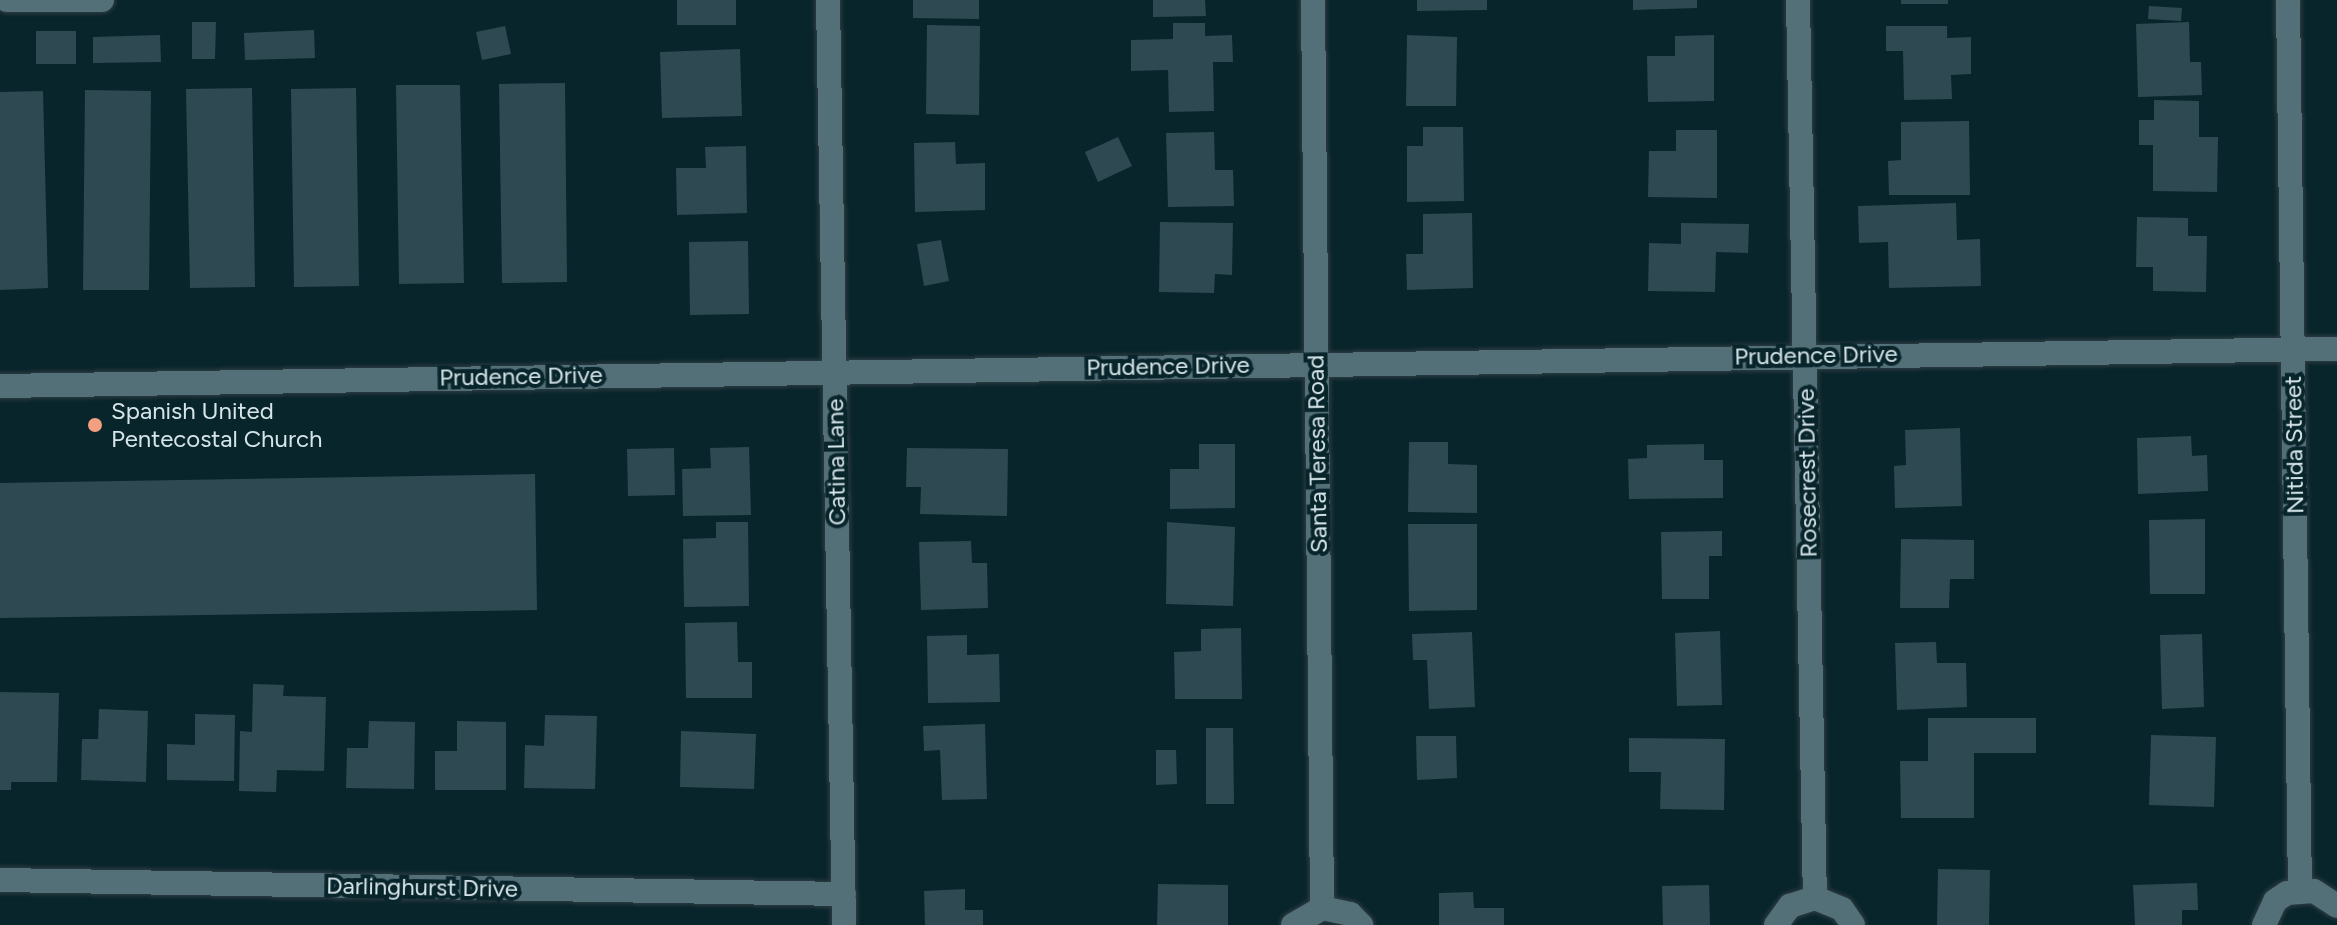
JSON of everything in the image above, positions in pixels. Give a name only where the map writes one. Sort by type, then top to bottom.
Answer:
[{"type":"street","points":[[7,0],[102,0]]},
{"type":"street","name":"Catina Lane","points":[[828,0],[844,925]]},
{"type":"street","name":"Santa Teresa Road","points":[[1313,0],[1322,908]]},
{"type":"street","name":"Rosecrest Drive","points":[[1798,0],[1815,898]]},
{"type":"street","name":"Nitida Street","points":[[2288,0],[2300,890]]},
{"type":"street","name":"Prudence Drive","points":[[0,386],[835,370],[2337,349]]},
{"type":"street","name":"Darlinghurst Drive","points":[[0,880],[844,894]]},
{"type":"street","points":[[2264,925],[2275,901],[2300,890],[2325,896],[2337,906]]},
{"type":"street","points":[[1776,925],[1790,906],[1815,898],[1842,909],[1853,925]]},
{"type":"street","points":[[1293,925],[1322,908],[1350,914],[1361,925]]},
{"type":"building","points":[[677,0],[736,0],[736,25],[677,25]]},
{"type":"building","points":[[913,0],[979,0],[979,19],[913,18]]},
{"type":"building","points":[[1153,0],[1205,0],[1206,16],[1153,17]]},
{"type":"building","points":[[1417,0],[1487,0],[1487,10],[1417,11]]},
{"type":"building","points":[[1633,0],[1697,0],[1697,8],[1633,10]]},
{"type":"building","points":[[1901,0],[1948,0],[1948,4],[1901,4]]},
{"type":"building","points":[[2149,6],[2182,8],[2181,21],[2148,19]]},
{"type":"building","points":[[192,22],[216,22],[215,59],[192,59]]},
{"type":"building","points":[[2189,22],[2190,62],[2201,62],[2202,95],[2138,97],[2136,24]]},
{"type":"building","points":[[1173,23],[1205,23],[1205,36],[1232,35],[1233,62],[1213,62],[1214,111],[1169,112],[1168,70],[1131,71],[1131,40],[1173,39]]},
{"type":"building","points":[[927,25],[980,26],[979,115],[926,114]]},
{"type":"building","points":[[505,26],[511,54],[482,60],[476,32]]},
{"type":"building","points":[[1886,26],[1947,26],[1947,38],[1971,37],[1971,74],[1951,75],[1952,99],[1904,100],[1903,51],[1886,51]]},
{"type":"building","points":[[314,30],[315,58],[245,60],[244,33]]},
{"type":"building","points":[[36,31],[76,31],[76,64],[36,64]]},
{"type":"building","points":[[160,35],[161,62],[93,63],[93,37]]},
{"type":"building","points":[[1407,35],[1457,37],[1456,106],[1406,106]]},
{"type":"building","points":[[1714,35],[1714,101],[1648,102],[1647,56],[1675,56],[1675,36]]},
{"type":"building","points":[[740,49],[742,116],[662,118],[660,52]]},
{"type":"building","points":[[565,83],[567,282],[502,283],[499,84]]},
{"type":"building","points":[[396,85],[460,85],[464,283],[399,284]]},
{"type":"building","points":[[252,88],[255,287],[190,288],[186,89]]},
{"type":"building","points":[[356,88],[359,286],[294,287],[291,89]]},
{"type":"building","points":[[85,90],[151,91],[149,290],[83,290]]},
{"type":"building","points":[[43,91],[48,288],[0,290],[0,92]]},
{"type":"building","points":[[2154,100],[2199,101],[2199,137],[2218,137],[2217,192],[2153,191],[2153,145],[2139,145],[2139,120],[2154,120]]},
{"type":"building","points":[[1969,121],[1970,195],[1889,195],[1888,161],[1901,160],[1901,122]]},
{"type":"building","points":[[1423,127],[1463,127],[1464,201],[1407,202],[1407,146],[1423,146]]},
{"type":"building","points":[[1676,130],[1717,130],[1717,198],[1648,197],[1649,151],[1676,151]]},
{"type":"building","points":[[1214,132],[1215,170],[1233,170],[1234,206],[1168,207],[1166,133]]},
{"type":"building","points":[[1118,137],[1132,166],[1098,182],[1085,152]]},
{"type":"building","points":[[955,142],[956,164],[985,163],[985,210],[915,212],[914,143]]},
{"type":"building","points":[[746,146],[747,213],[677,215],[676,168],[706,168],[705,147]]},
{"type":"building","points":[[1956,203],[1957,240],[1980,239],[1981,286],[1889,288],[1888,242],[1859,243],[1858,206]]},
{"type":"building","points":[[1472,213],[1473,288],[1407,290],[1406,254],[1423,254],[1423,214]]},
{"type":"building","points":[[2137,217],[2188,218],[2188,236],[2207,236],[2206,292],[2153,291],[2153,267],[2136,267]]},
{"type":"building","points":[[1160,222],[1233,223],[1232,275],[1215,274],[1214,293],[1159,292]]},
{"type":"building","points":[[1681,223],[1749,224],[1748,253],[1716,252],[1715,292],[1648,291],[1649,243],[1681,244]]},
{"type":"building","points":[[941,240],[949,281],[924,286],[917,244]]},
{"type":"building","points":[[748,241],[749,314],[690,315],[689,242]]},
{"type":"building","points":[[1960,428],[1962,506],[1895,508],[1894,466],[1906,465],[1905,430]]},
{"type":"building","points":[[2191,436],[2192,456],[2207,455],[2208,491],[2138,494],[2137,438]]},
{"type":"building","points":[[1409,442],[1448,442],[1448,464],[1477,465],[1477,513],[1408,512]]},
{"type":"building","points":[[1199,444],[1235,444],[1235,508],[1170,509],[1170,469],[1199,469]]},
{"type":"building","points":[[1704,444],[1704,460],[1723,460],[1723,498],[1629,499],[1628,459],[1647,458],[1647,445]]},
{"type":"building","points":[[749,447],[751,515],[683,516],[682,469],[711,468],[710,448]]},
{"type":"building","points":[[674,448],[675,495],[628,496],[627,449]]},
{"type":"building","points":[[907,448],[1008,449],[1007,516],[920,514],[921,487],[906,487]]},
{"type":"building","points":[[535,474],[537,610],[0,618],[0,483]]},
{"type":"building","points":[[2205,519],[2205,594],[2150,594],[2149,520]]},
{"type":"building","points":[[716,522],[748,522],[749,606],[684,607],[683,539],[716,538]]},
{"type":"building","points":[[1167,522],[1235,527],[1233,606],[1166,604]]},
{"type":"building","points":[[1408,524],[1477,524],[1477,610],[1409,611]]},
{"type":"building","points":[[1722,531],[1722,556],[1709,556],[1709,599],[1662,599],[1661,532]]},
{"type":"building","points":[[1901,539],[1974,540],[1974,579],[1950,579],[1949,608],[1900,608]]},
{"type":"building","points":[[971,541],[972,563],[987,563],[988,608],[921,610],[919,542]]},
{"type":"building","points":[[737,622],[738,662],[752,662],[752,698],[686,698],[685,623]]},
{"type":"building","points":[[1241,628],[1242,699],[1175,699],[1174,652],[1201,651],[1201,629]]},
{"type":"building","points":[[1720,631],[1722,705],[1677,706],[1675,633]]},
{"type":"building","points":[[1472,632],[1475,707],[1429,709],[1427,660],[1413,660],[1412,634]]},
{"type":"building","points":[[2202,634],[2204,707],[2162,709],[2160,635]]},
{"type":"building","points":[[967,635],[967,655],[999,654],[1000,702],[928,703],[927,636]]},
{"type":"building","points":[[1936,642],[1937,663],[1966,663],[1967,707],[1897,710],[1895,643]]},
{"type":"building","points":[[253,684],[284,685],[283,696],[326,697],[324,771],[277,770],[276,792],[239,791],[240,731],[252,732]]},
{"type":"building","points":[[0,692],[59,693],[57,782],[11,782],[11,790],[0,790]]},
{"type":"building","points":[[99,709],[148,711],[146,782],[81,780],[82,739],[98,739]]},
{"type":"building","points":[[195,714],[235,715],[234,781],[167,780],[167,744],[195,745]]},
{"type":"building","points":[[545,715],[597,716],[595,789],[524,788],[525,745],[544,746]]},
{"type":"building","points":[[1928,718],[2036,718],[2036,753],[1974,753],[1974,818],[1901,818],[1900,761],[1928,761]]},
{"type":"building","points":[[369,721],[415,722],[414,789],[346,788],[347,748],[368,748]]},
{"type":"building","points":[[457,721],[506,722],[506,790],[435,790],[435,751],[457,751]]},
{"type":"building","points":[[985,724],[987,799],[942,800],[940,750],[924,751],[923,726]]},
{"type":"building","points":[[1206,728],[1233,728],[1234,804],[1206,804]]},
{"type":"building","points":[[681,731],[756,734],[754,789],[680,787]]},
{"type":"building","points":[[2151,735],[2216,737],[2214,807],[2149,805]]},
{"type":"building","points":[[1416,736],[1456,736],[1457,778],[1417,780]]},
{"type":"building","points":[[1629,738],[1725,739],[1724,810],[1660,809],[1661,772],[1629,772]]},
{"type":"building","points":[[1156,750],[1176,750],[1177,784],[1156,785]]},
{"type":"building","points":[[1938,869],[1990,870],[1989,925],[1937,925]]},
{"type":"building","points":[[2197,883],[2198,910],[2182,910],[2182,925],[2135,925],[2133,885]]},
{"type":"building","points":[[1158,884],[1228,885],[1228,925],[1157,925]]},
{"type":"building","points":[[1709,885],[1710,925],[1663,925],[1662,886]]},
{"type":"building","points":[[965,889],[965,910],[983,910],[983,925],[925,925],[924,891]]},
{"type":"building","points":[[1473,892],[1474,908],[1504,908],[1504,925],[1439,925],[1439,893]]},
{"type":"place","name":"Spanish United Pentecostal Church","points":[[95,425]]}]
